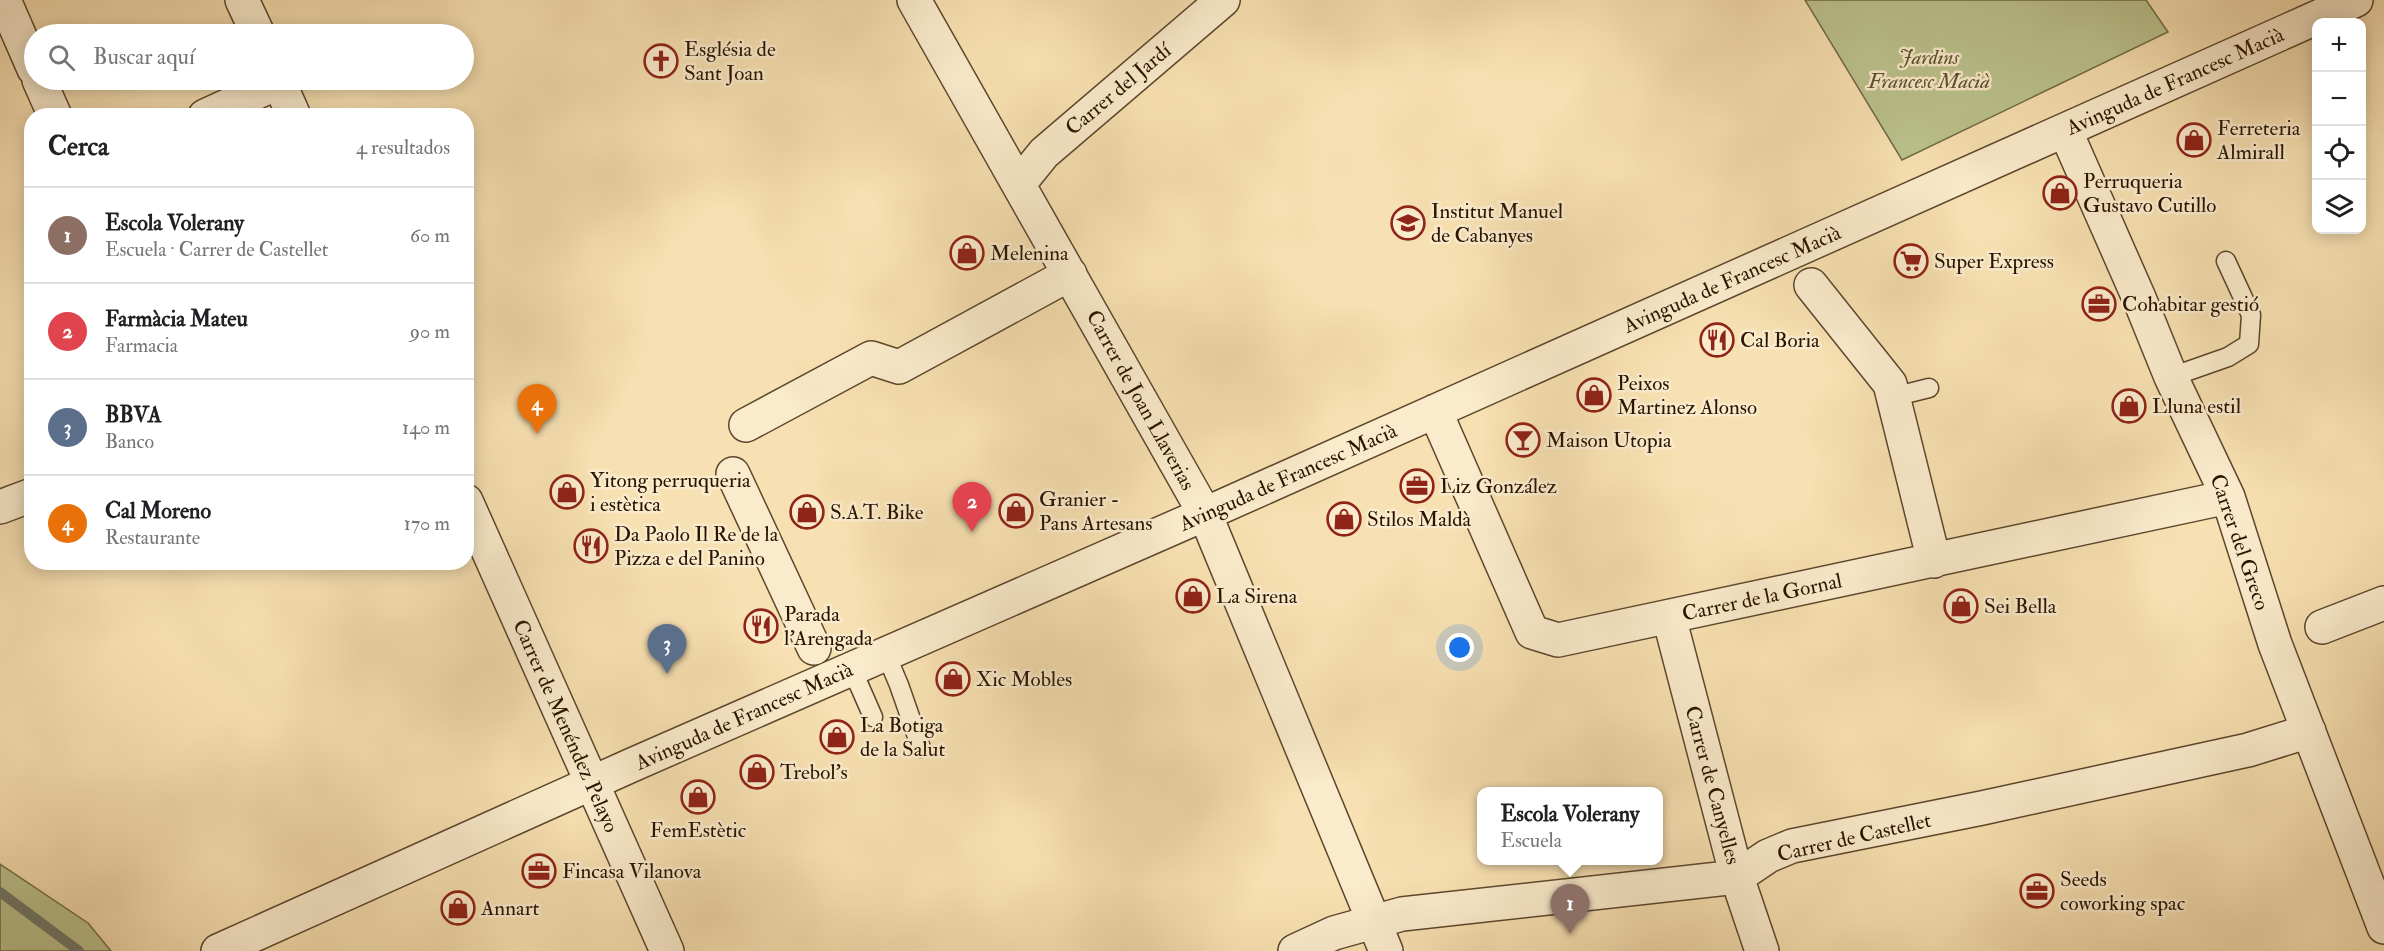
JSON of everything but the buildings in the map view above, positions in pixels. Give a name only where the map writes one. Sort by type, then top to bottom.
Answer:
[{"type":"street","points":[[4,0],[10,40],[24,57]]},
{"type":"street","points":[[242,0],[253,24]]},
{"type":"street","name":"Carrer de Joan Llaverias","points":[[914,0],[1205,514],[1386,951]]},
{"type":"street","name":"Carrer del Jardí","points":[[1019,184],[1044,153],[1223,0]]},
{"type":"street","name":"Avinguda de Francesc Macià","points":[[218,951],[850,669],[1205,514],[2356,0]]},
{"type":"street","points":[[43,90],[51,108]]},
{"type":"street","points":[[222,108],[259,90]]},
{"type":"street","points":[[282,90],[290,108]]},
{"type":"street","name":"Carrer del Greco","points":[[2065,130],[2171,377],[2228,496],[2276,644],[2384,927]]},
{"type":"street","points":[[746,425],[871,358],[899,367],[1070,274]]},
{"type":"street","points":[[1810,285],[1891,408],[1924,476],[1926,522],[1935,561]]},
{"type":"street","name":"Carrer de la Gornal","points":[[1435,411],[1533,632],[1558,640],[1935,561],[2228,496]]},
{"type":"street","points":[[733,474],[814,648]]},
{"type":"street","points":[[0,507],[24,498]]},
{"type":"street","name":"Carrer de Menéndez Pelayo","points":[[474,519],[667,951]]},
{"type":"street","points":[[2322,627],[2384,603]]},
{"type":"street","name":"Carrer de Canyelles","points":[[1669,617],[1737,877],[1762,951]]},
{"type":"street","name":"Carrer de Castellet","points":[[1295,951],[1334,933],[1373,921],[1422,911],[1737,877],[1768,856],[1792,846],[1982,808],[2248,750],[2309,730]]},
{"type":"lane","points":[[2171,377],[2228,357],[2249,344],[2251,315],[2226,261]]},
{"type":"lane","points":[[1891,408],[1929,388]]},
{"type":"lane","points":[[886,654],[921,748]]},
{"type":"lane","points":[[850,669],[873,717]]},
{"type":"green space","name":"Jardins Francesc Macià","points":[[1805,0],[2146,0],[2168,32],[1902,160]]},
{"type":"green space","points":[[0,864],[88,923],[111,951],[0,951]]},
{"type":"waterway","points":[[0,892],[79,951]]},
{"type":"place","name":"Església de Sant Joan","points":[[661,61]]},
{"type":"place","name":"Ferreteria Almirall","points":[[2194,140]]},
{"type":"place","name":"Perruqueria Gustavo Cutillo","points":[[2060,193]]},
{"type":"place","name":"Institut Manuel de Cabanyes","points":[[1408,223]]},
{"type":"place","name":"Melenina","points":[[967,253]]},
{"type":"place","name":"Super Express","points":[[1911,261]]},
{"type":"place","name":"Cohabitar gestió","points":[[2099,304]]},
{"type":"place","name":"Cal Boria","points":[[1717,340]]},
{"type":"place","name":"Peixos Martinez Alonso","points":[[1594,395]]},
{"type":"place","name":"Lluna estil","points":[[2129,406]]},
{"type":"place","name":"Cal Moreno","points":[[537,434]]},
{"type":"place","name":"Maison Utopia","points":[[1523,440]]},
{"type":"place","name":"Liz González","points":[[1417,486]]},
{"type":"place","name":"Yitong perruqueria i estètica","points":[[567,492]]},
{"type":"place","name":"Granier - Pans Artesans","points":[[1016,511]]},
{"type":"place","name":"S.A.T. Bike","points":[[807,512]]},
{"type":"place","name":"Stilos Maldà","points":[[1344,519]]},
{"type":"place","name":"Farmàcia Mateu","points":[[972,532]]},
{"type":"place","name":"Da Paolo Il Re de la Pizza e del Panino","points":[[591,546]]},
{"type":"place","name":"La Sirena","points":[[1193,596]]},
{"type":"place","name":"Sei Bella","points":[[1961,606]]},
{"type":"place","name":"Parada l'Arengada","points":[[761,626]]},
{"type":"place","name":"BBVA","points":[[667,674]]},
{"type":"place","name":"Xic Mobles","points":[[953,679]]},
{"type":"place","name":"La Botiga de la Salut","points":[[837,737]]},
{"type":"place","name":"Trebol's","points":[[757,772]]},
{"type":"place","name":"FemEstètic","points":[[698,797]]},
{"type":"place","name":"Fincasa Vilanova","points":[[539,871]]},
{"type":"place","name":"Seeds coworking spac","points":[[2037,891]]},
{"type":"place","name":"Annart","points":[[458,908]]},
{"type":"place","name":"Escola Volerany","points":[[1570,934]]}]
